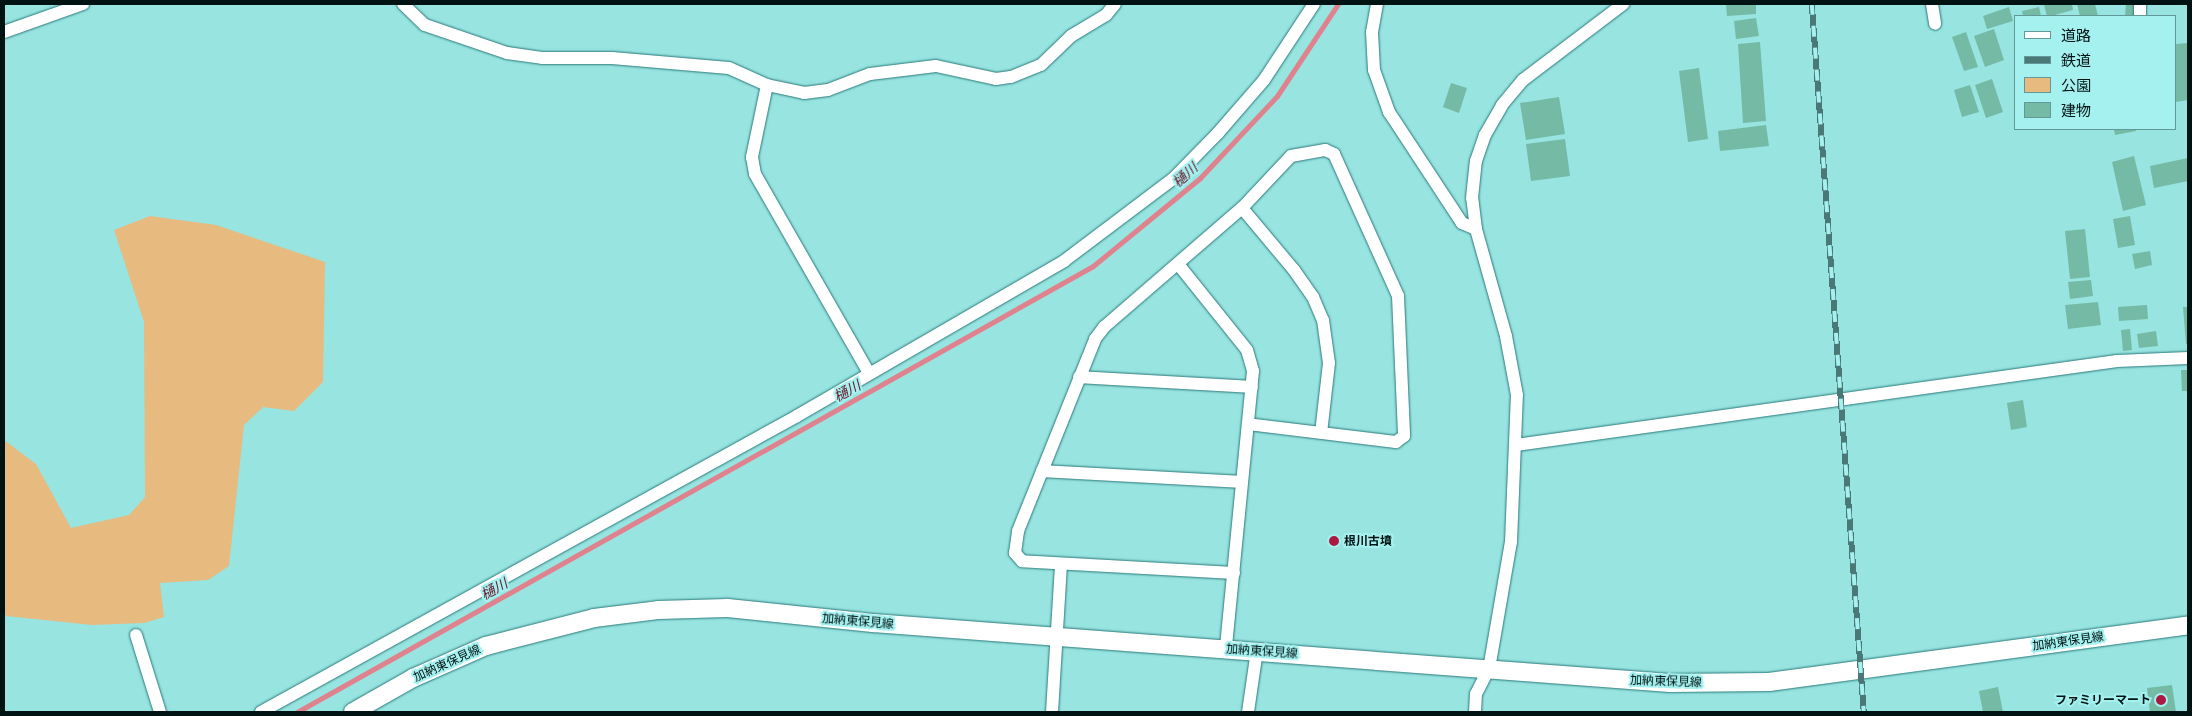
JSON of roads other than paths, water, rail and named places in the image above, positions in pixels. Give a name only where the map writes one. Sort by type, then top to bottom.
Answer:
[{"type":"main road","name":"加納東保見線","points":[[353,712],[413,678],[486,646],[594,618],[658,610],[727,608],[1058,637],[1257,650],[1670,682],[1770,682],[2188,625]]},
{"type":"street","points":[[4,32],[83,4]]},
{"type":"street","points":[[403,4],[425,25],[507,53],[542,58],[612,58],[729,68],[767,85],[804,93],[828,90],[870,74],[936,66],[996,79],[1011,77],[1041,65],[1071,36],[1106,15],[1115,4]]},
{"type":"street","points":[[261,712],[277,709],[1064,261],[1173,179],[1264,80],[1314,4]]},
{"type":"street","points":[[1378,4],[1372,32],[1374,70],[1389,112],[1462,224],[1476,229]]},
{"type":"street","points":[[1475,712],[1476,694],[1489,669],[1511,542],[1518,395],[1506,336],[1476,229],[1472,198],[1476,161],[1485,135],[1502,104],[1523,80],[1553,55],[1623,4]]},
{"type":"street","points":[[1932,4],[1935,24]]},
{"type":"street","points":[[767,85],[752,157],[755,174],[869,373]]},
{"type":"street","points":[[1234,573],[1022,561],[1015,553],[1018,531],[1095,339],[1104,327],[1242,208],[1291,156],[1325,150],[1334,154],[1398,296],[1404,436],[1396,442],[1248,424]]},
{"type":"street","points":[[1242,208],[1294,270],[1314,298],[1323,320],[1329,363],[1321,433]]},
{"type":"street","points":[[1178,264],[1247,350],[1253,370],[1226,648]]},
{"type":"street","points":[[1516,445],[2117,361],[2188,358]]},
{"type":"street","points":[[1079,377],[1252,387]]},
{"type":"street","points":[[1042,471],[1242,482]]},
{"type":"street","points":[[1052,712],[1061,564]]},
{"type":"street","points":[[136,635],[160,712]]},
{"type":"street","points":[[1248,712],[1257,650]]},
{"type":"waterway","name":"樋川","points":[[297,712],[1093,266],[1200,178],[1277,96],[1338,4]]},
{"type":"railway","points":[[1812,4],[1864,712]]},
{"type":"place","name":"根川古墳","points":[[1334,541]]},
{"type":"place","name":"ファミリーマート","points":[[2161,700]]}]
